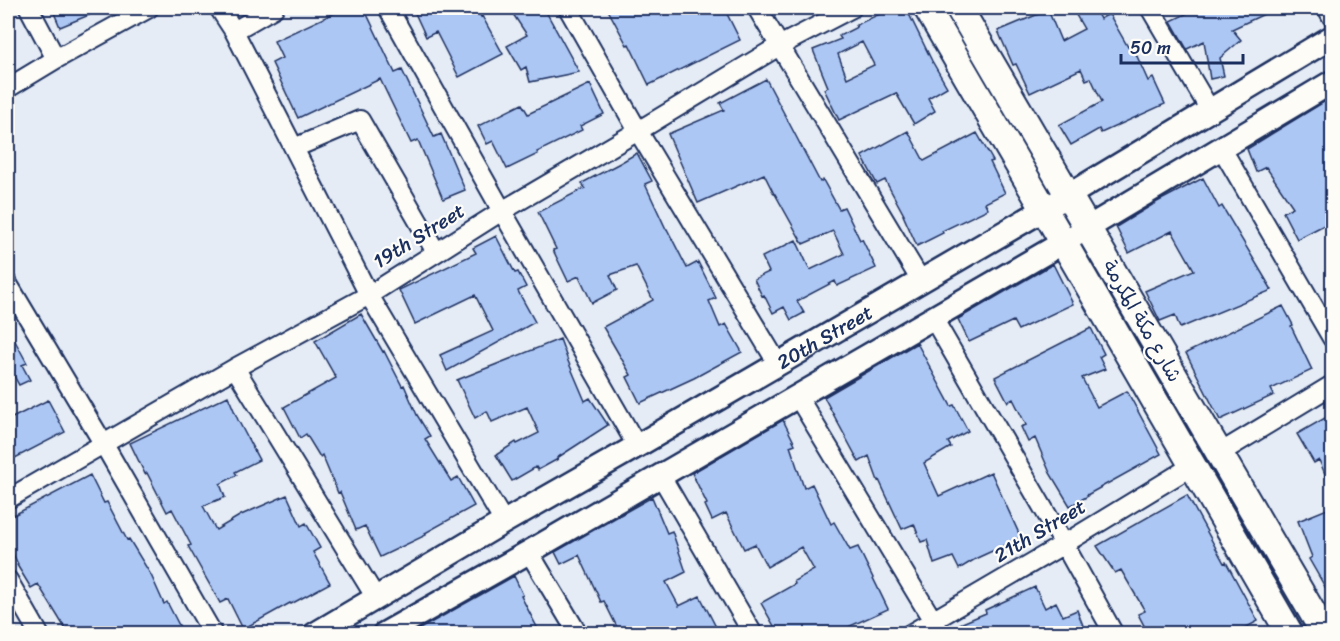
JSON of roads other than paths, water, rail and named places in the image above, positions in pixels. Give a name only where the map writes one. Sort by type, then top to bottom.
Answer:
[{"type":"main road","name":"شارع مكة المكرمة","points":[[927,8],[1290,633]]},
{"type":"main road","name":"شارع مكة المكرمة","points":[[959,8],[1325,633]]},
{"type":"street","points":[[29,8],[56,59]]},
{"type":"street","points":[[8,88],[149,8]]},
{"type":"street","points":[[219,8],[234,31],[369,294],[504,522]]},
{"type":"street","points":[[234,31],[274,8]]},
{"type":"street","points":[[388,8],[637,446]]},
{"type":"street","points":[[568,8],[638,131],[778,364]]},
{"type":"street","points":[[757,8],[921,281]]},
{"type":"street","name":"19th Street","points":[[8,499],[235,368],[369,294],[502,211],[779,46],[852,8]]},
{"type":"street","points":[[1150,8],[1210,110]]},
{"type":"street","points":[[1327,8],[1332,17]]},
{"type":"street","name":"20th Street","points":[[315,633],[1069,195],[1332,37]]},
{"type":"street","name":"20th Street","points":[[391,632],[1088,228],[1332,82]]},
{"type":"street","points":[[294,148],[360,120],[436,252]]},
{"type":"street","points":[[1222,149],[1332,338]]},
{"type":"street","points":[[8,284],[213,633]]},
{"type":"street","points":[[933,318],[1114,633]]},
{"type":"street","points":[[235,368],[376,598]]},
{"type":"street","points":[[1220,453],[1332,385]]},
{"type":"street","points":[[798,397],[937,627]]},
{"type":"street","name":"21th Street","points":[[910,633],[937,627],[1064,544],[1192,466]]},
{"type":"street","points":[[661,476],[753,633]]},
{"type":"street","points":[[529,552],[578,633]]},
{"type":"street","points":[[8,580],[39,633]]}]
